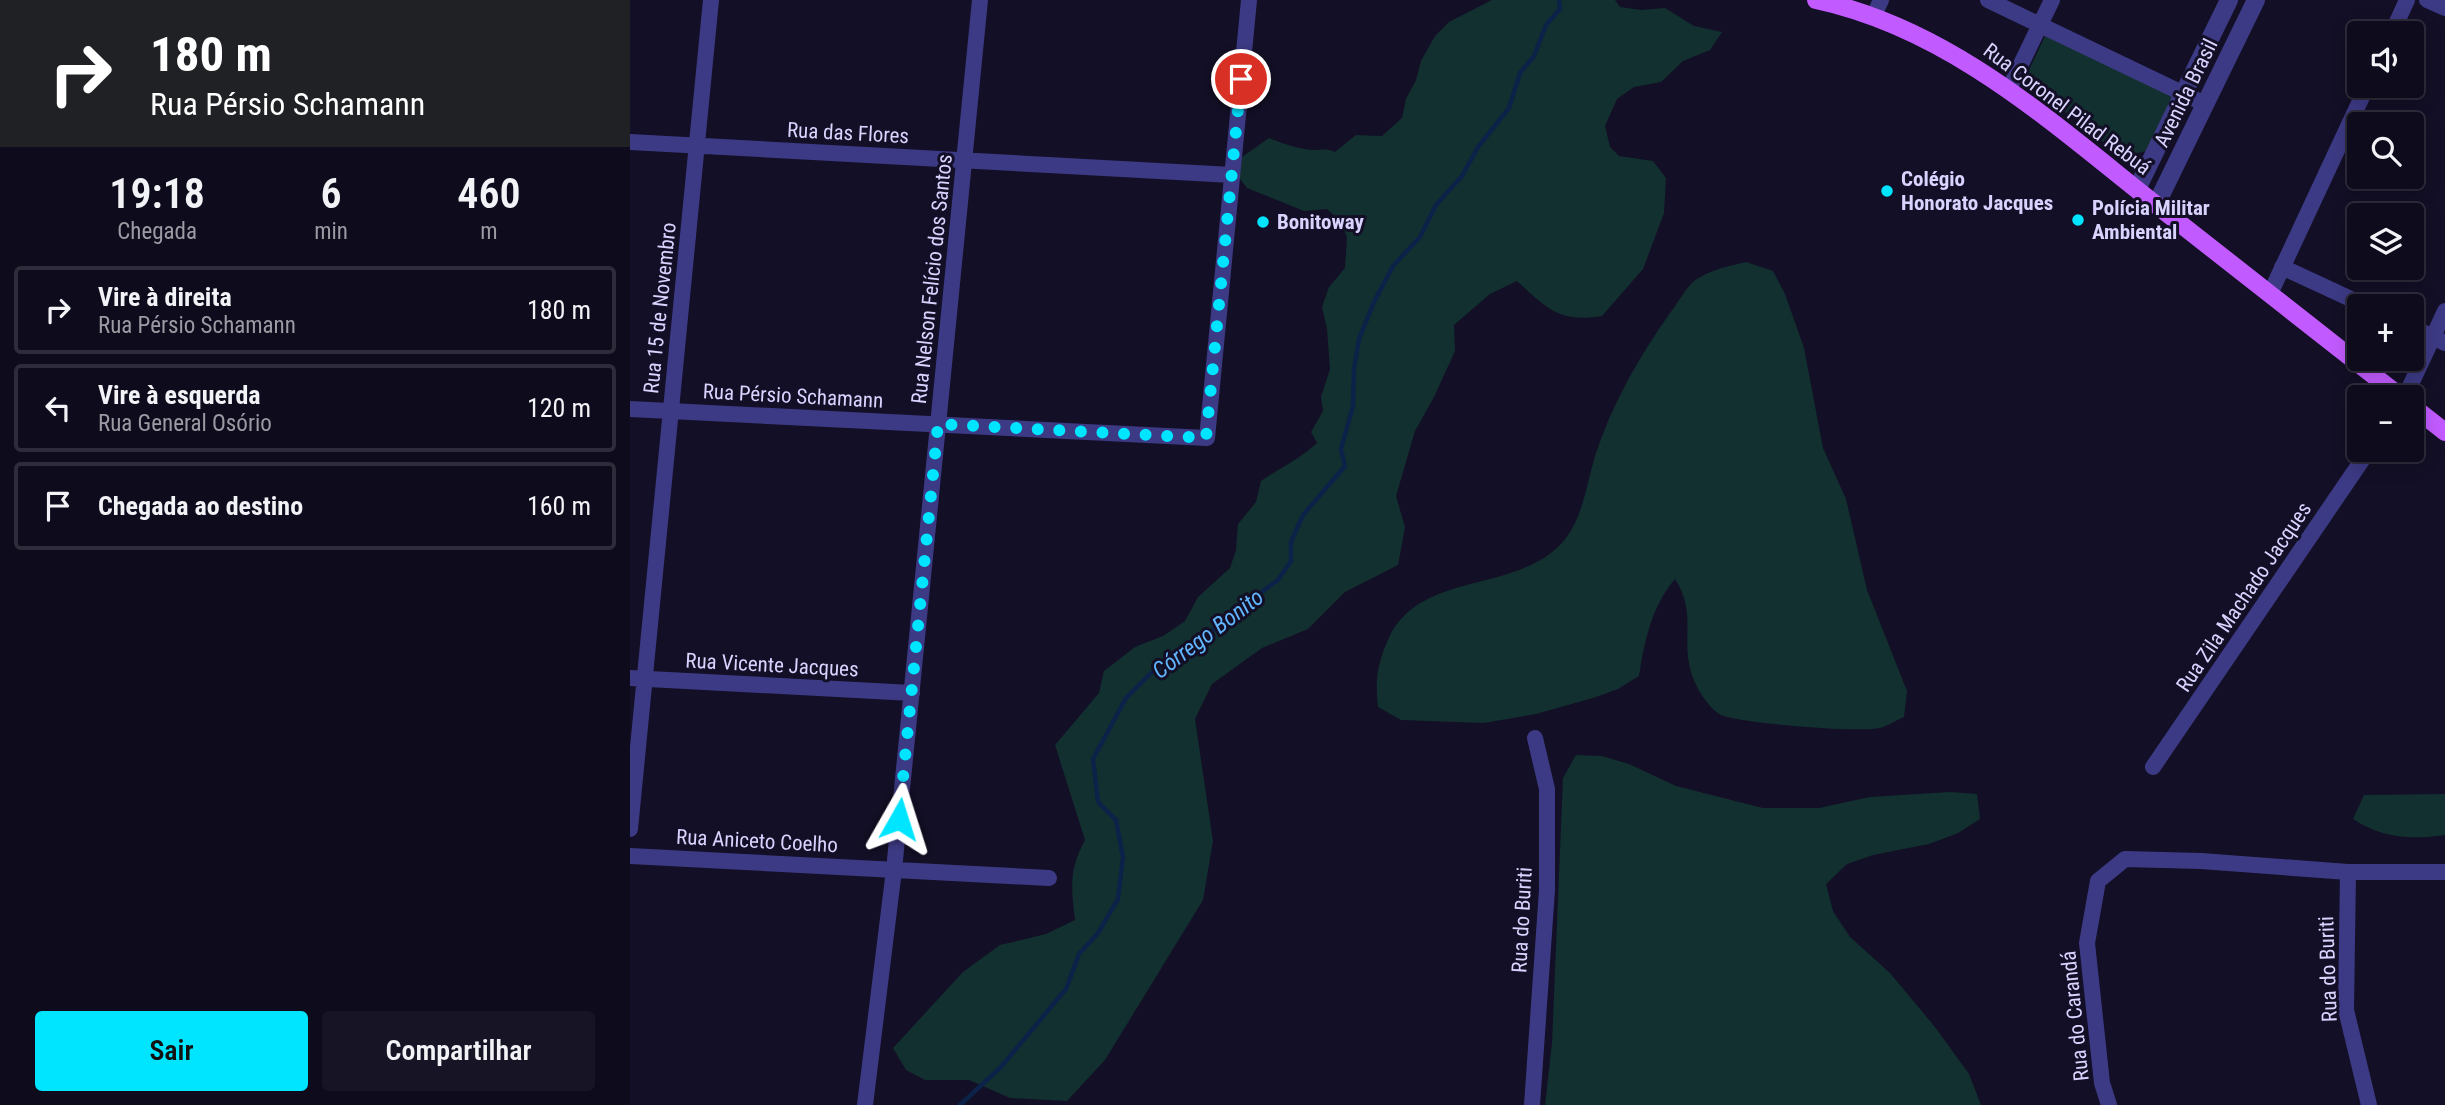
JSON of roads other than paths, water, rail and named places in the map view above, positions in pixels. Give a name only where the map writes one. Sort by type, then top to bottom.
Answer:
[{"type":"main road","name":"Rua Coronel Pilad Rebuá","points":[[1816,0],[1873,17],[1922,38],[2009,89],[2388,385]]},
{"type":"main road","points":[[2424,415],[2445,432]]},
{"type":"street","name":"Rua 15 de Novembro","points":[[630,829],[637,679],[671,411],[710,0]]},
{"type":"street","name":"Rua Nelson Felício dos Santos","points":[[865,1105],[894,870],[980,0]]},
{"type":"street","points":[[1232,174],[1249,0]]},
{"type":"street","points":[[1873,17],[1881,0]]},
{"type":"street","points":[[1988,0],[2206,104]]},
{"type":"street","points":[[2009,89],[2052,0]]},
{"type":"street","name":"Avenida Brasil","points":[[2137,189],[2228,0]]},
{"type":"street","name":"Avenida Brasil","points":[[2156,205],[2256,0]]},
{"type":"street","points":[[2397,21],[2407,0]]},
{"type":"street","points":[[2427,0],[2445,8]]},
{"type":"street","points":[[2270,294],[2361,98]]},
{"type":"street","name":"Rua das Flores","points":[[630,142],[1232,174]]},
{"type":"street","name":"Rua Pérsio Schamann","points":[[630,409],[1206,438],[1232,174]]},
{"type":"street","points":[[2282,267],[2347,297]]},
{"type":"street","points":[[2411,385],[2439,340],[2445,311]]},
{"type":"street","name":"Rua Zila Machado Jacques","points":[[2153,767],[2361,462]]},
{"type":"street","name":"Rua Vicente Jacques","points":[[637,679],[912,694]]},
{"type":"street","name":"Rua do Buriti","points":[[1532,1105],[1547,890],[1547,789],[1535,738]]},
{"type":"street","name":"Rua Aniceto Coelho","points":[[630,856],[1049,878]]},
{"type":"street","name":"Rua do Carandá","points":[[2109,1105],[2102,1083],[2087,943],[2098,880],[2125,859],[2201,861],[2348,872]]},
{"type":"street","points":[[2348,872],[2445,872]]},
{"type":"street","name":"Rua do Buriti","points":[[2348,872],[2346,1010],[2369,1105]]},
{"type":"waterway","name":"Córrego Bonito","points":[[960,1105],[1001,1067],[1066,989],[1079,954],[1098,933],[1118,899],[1123,857],[1116,820],[1098,802],[1093,759],[1126,698],[1150,674],[1200,637],[1234,618],[1252,599],[1278,580],[1291,561],[1291,542],[1303,515],[1345,466],[1341,449],[1353,406],[1354,369],[1359,339],[1374,302],[1393,266],[1420,237],[1436,205],[1462,176],[1478,147],[1509,108],[1520,73],[1534,56],[1546,25],[1560,9],[1559,0]]},
{"type":"place","name":"Colégio Honorato Jacques","points":[[1887,191]]},
{"type":"place","name":"Polícia Militar Ambiental","points":[[2078,220]]},
{"type":"place","name":"Bonitoway","points":[[1263,222]]}]
